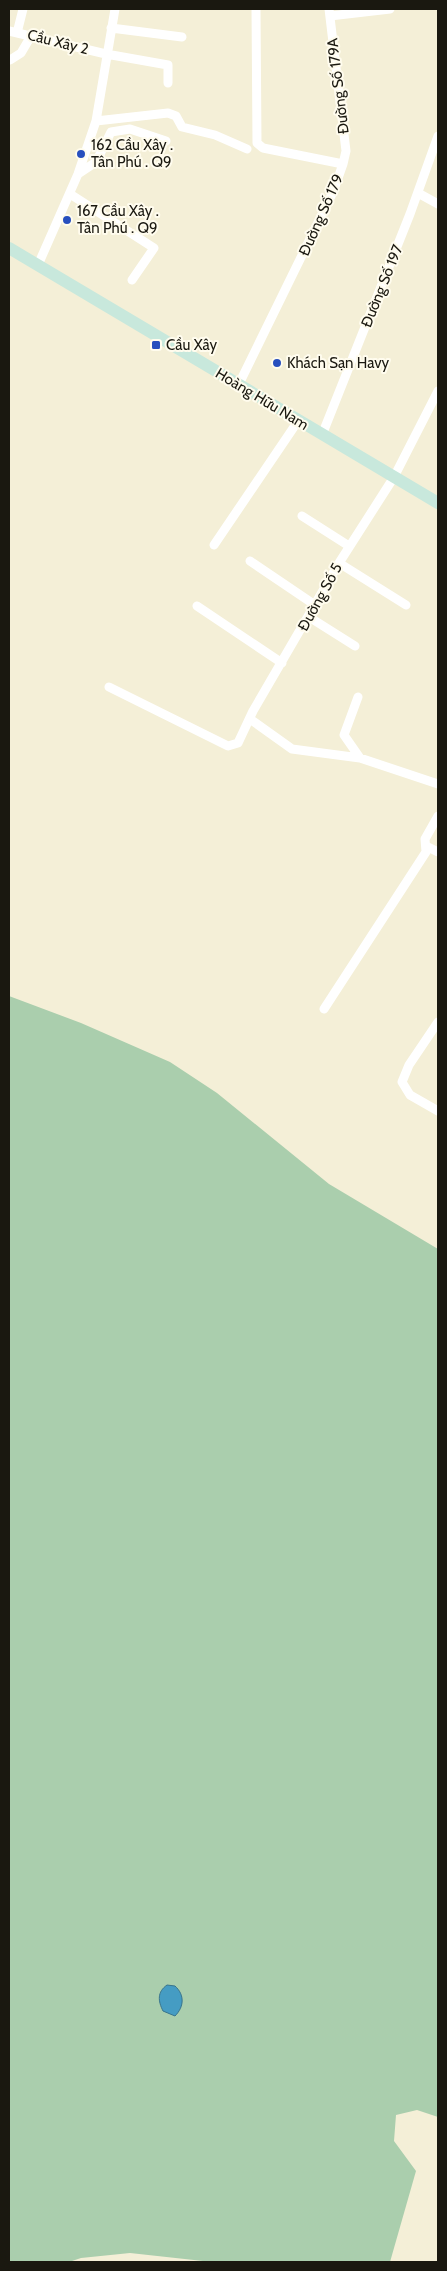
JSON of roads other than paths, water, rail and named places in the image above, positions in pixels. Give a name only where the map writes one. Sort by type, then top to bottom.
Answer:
[{"type":"main road","name":"Hoàng Hữu Nam","points":[[9,248],[238,386],[438,503]]},
{"type":"street","points":[[13,32],[23,9]]},
{"type":"street","points":[[38,265],[70,194],[96,121],[115,9]]},
{"type":"street","name":"Đường Số 179","points":[[238,386],[333,192],[344,164],[263,148],[257,143],[256,9]]},
{"type":"street","points":[[329,12],[390,9]]},
{"type":"street","name":"Đường Số 179A","points":[[329,12],[346,151],[344,164]]},
{"type":"street","points":[[111,28],[182,36]]},
{"type":"street","name":"Cầu Xây 2","points":[[13,32],[106,54],[168,65],[168,83]]},
{"type":"street","points":[[10,60],[21,53],[31,36]]},
{"type":"street","points":[[96,121],[168,113],[176,116],[182,127],[215,135],[247,149]]},
{"type":"street","points":[[78,174],[96,162],[111,132],[130,129],[166,141]]},
{"type":"street","name":"Đường Số 197","points":[[322,435],[418,193],[435,160],[438,136]]},
{"type":"street","points":[[418,193],[438,204]]},
{"type":"street","points":[[70,194],[120,224],[154,248],[132,280]]},
{"type":"street","name":"Đường Số 5","points":[[109,687],[228,746],[238,743],[253,711],[339,563],[394,477],[438,391]]},
{"type":"street","points":[[214,545],[224,533],[298,421]]},
{"type":"street","points":[[302,516],[349,546]]},
{"type":"street","points":[[250,561],[315,605]]},
{"type":"street","points":[[339,563],[406,605]]},
{"type":"street","points":[[196,606],[282,663]]},
{"type":"street","points":[[308,617],[355,646]]},
{"type":"street","points":[[358,697],[344,735],[360,758]]},
{"type":"street","points":[[250,719],[292,749],[360,758],[438,784]]},
{"type":"street","points":[[324,1009],[426,852],[425,839],[438,816]]},
{"type":"street","points":[[426,846],[438,852]]},
{"type":"street","points":[[438,1022],[409,1065],[402,1082],[410,1095],[438,1111]]},
{"type":"water","points":[[167,1985],[175,1986],[182,1997],[182,2005],[175,2016],[163,2011],[160,2004],[159,1997],[161,1991]]},
{"type":"place","name":"162 Cầu Xây . Tân Phú . Q9","points":[[81,154]]},
{"type":"place","name":"167 Cầu Xây . Tân Phú . Q9","points":[[67,220]]},
{"type":"place","name":"Cầu Xây","points":[[156,345]]},
{"type":"place","name":"Khách Sạn Havy","points":[[277,363]]}]
